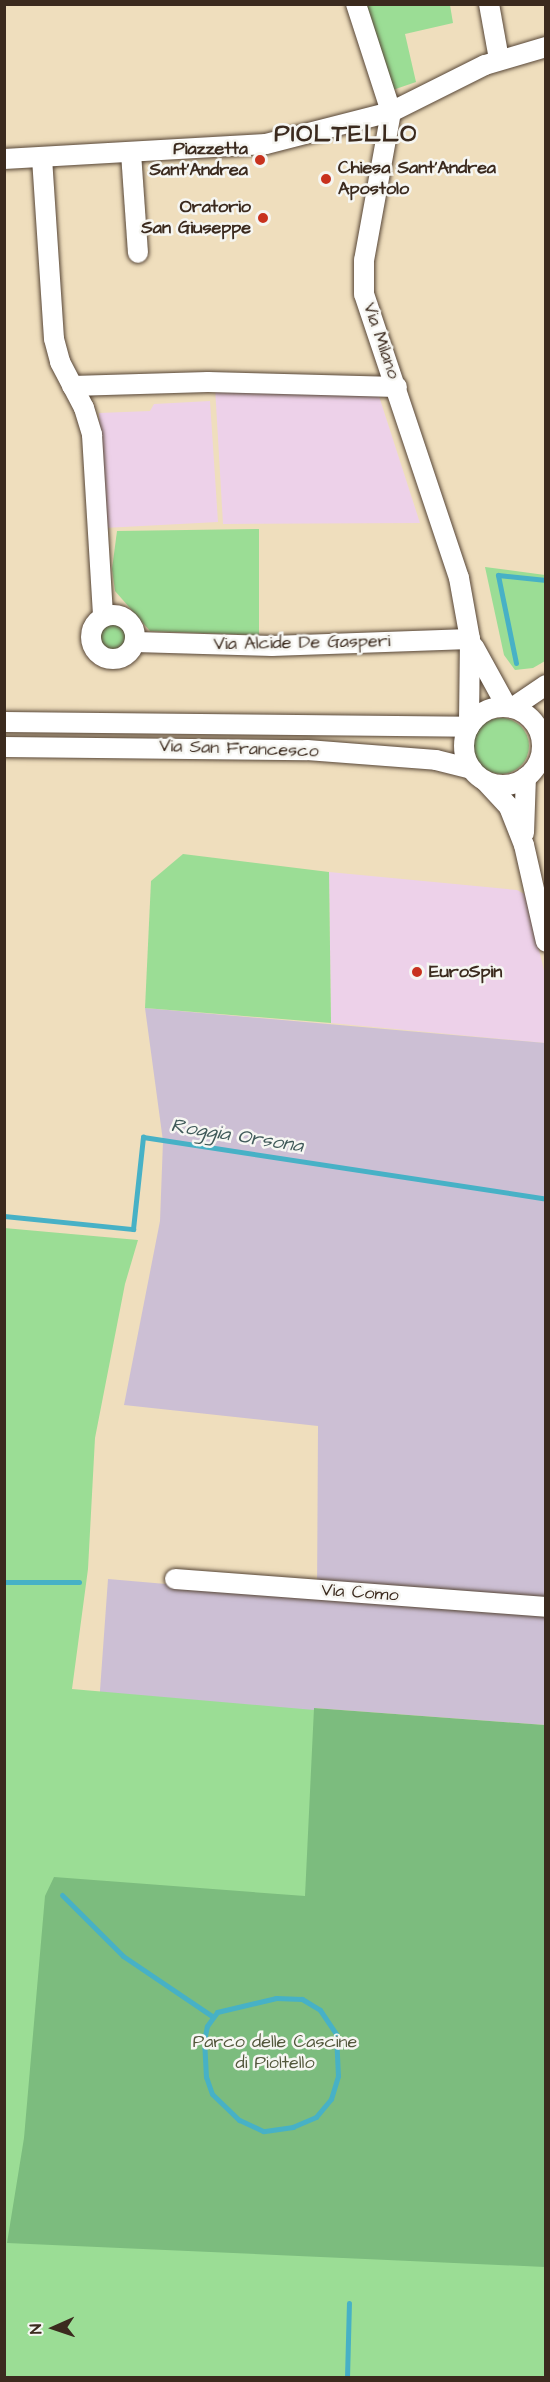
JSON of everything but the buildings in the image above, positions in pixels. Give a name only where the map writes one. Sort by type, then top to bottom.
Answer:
[{"type":"street","name":"Via Milano","points":[[356,4],[391,112],[363,276],[368,309],[397,387],[459,578],[470,639],[469,727]]},
{"type":"street","points":[[489,4],[499,59]]},
{"type":"street","points":[[4,159],[248,147],[391,112],[499,59],[546,47]]},
{"type":"street","points":[[131,153],[138,253]]},
{"type":"street","points":[[42,158],[54,339],[72,386],[87,414],[93,441],[104,617],[91,634],[100,655],[121,658],[135,642],[134,631],[128,621],[120,616],[104,617]]},
{"type":"street","points":[[72,386],[208,382],[397,387]]},
{"type":"street","name":"Via Milano","points":[[470,639],[509,707]]},
{"type":"street","name":"Via Alcide De Gasperi","points":[[135,642],[272,646],[470,639]]},
{"type":"street","points":[[546,685],[509,707],[485,711],[469,727],[465,750],[478,774],[509,807],[524,845],[546,942]]},
{"type":"street","points":[[524,845],[535,772],[540,756],[546,699]]},
{"type":"street","points":[[509,707],[526,714],[541,735]]},
{"type":"street","name":"Via San Francesco","points":[[4,722],[154,721],[445,730],[469,727]]},
{"type":"street","name":"Via San Francesco","points":[[4,747],[307,750],[436,760],[478,774]]},
{"type":"street","points":[[478,774],[503,784],[535,772]]},
{"type":"street","name":"Via Como","points":[[175,1579],[546,1607]]},
{"type":"shaded area","points":[[215,387],[377,390],[420,523],[223,524]]},
{"type":"shaded area","points":[[210,401],[218,522],[104,528],[99,413],[150,411],[154,404]]},
{"type":"shaded area","points":[[329,872],[517,890],[526,895],[545,975],[545,1043],[331,1023]]},
{"type":"shaded area","points":[[145,1008],[545,1043],[545,1725],[314,1708],[305,1896],[96,1746],[108,1579],[317,1597],[318,1426],[124,1405],[160,1221],[163,1141]]},
{"type":"green space","points":[[356,5],[450,5],[453,23],[405,34],[416,82],[384,93]]},
{"type":"green space","points":[[259,529],[259,635],[150,631],[115,591],[112,569],[117,531]]},
{"type":"green space","points":[[485,567],[545,575],[545,661],[533,668],[515,670],[504,655]]},
{"type":"green space","points":[[113,623],[123,627],[127,637],[123,647],[113,651],[103,647],[99,637],[103,627]]},
{"type":"green space","points":[[501,718],[516,723],[524,731],[529,746],[524,761],[516,769],[501,774],[486,769],[478,761],[473,746],[478,731],[486,723]]},
{"type":"green space","points":[[183,854],[329,872],[331,1023],[145,1008],[151,881]]},
{"type":"green space","name":"Parco delle Cascine di Pioltello","points":[[4,1228],[138,1240],[125,1284],[95,1438],[88,1569],[72,1689],[545,1730],[545,2377],[5,2377]]},
{"type":"green space","points":[[314,1708],[545,1725],[545,2267],[7,2243],[24,2138],[45,1896],[54,1877],[305,1896]]},
{"type":"waterway","points":[[516,663],[498,575],[546,580]]},
{"type":"waterway","name":"Roggia Orsona","points":[[4,1216],[133,1229],[143,1137],[546,1199]]},
{"type":"waterway","points":[[4,1582],[79,1582]]},
{"type":"waterway","points":[[62,1895],[123,1956],[212,2016]]},
{"type":"waterway","points":[[276,1998],[302,1999],[320,2010],[336,2034],[338,2076],[331,2099],[316,2117],[293,2127],[263,2131],[239,2120],[212,2094],[206,2077],[204,2041],[207,2026],[217,2012],[276,1998]]},
{"type":"waterway","points":[[347,2378],[349,2303]]},
{"type":"place","name":"Piazzetta Sant'Andrea","points":[[260,160]]},
{"type":"place","name":"Chiesa Sant'Andrea Apostolo","points":[[326,179]]},
{"type":"place","name":"Oratorio San Giuseppe","points":[[263,218]]},
{"type":"place","name":"EuroSpin","points":[[417,972]]},
{"type":"district","name":"PIOLTELLO","points":[[346,135]]}]
